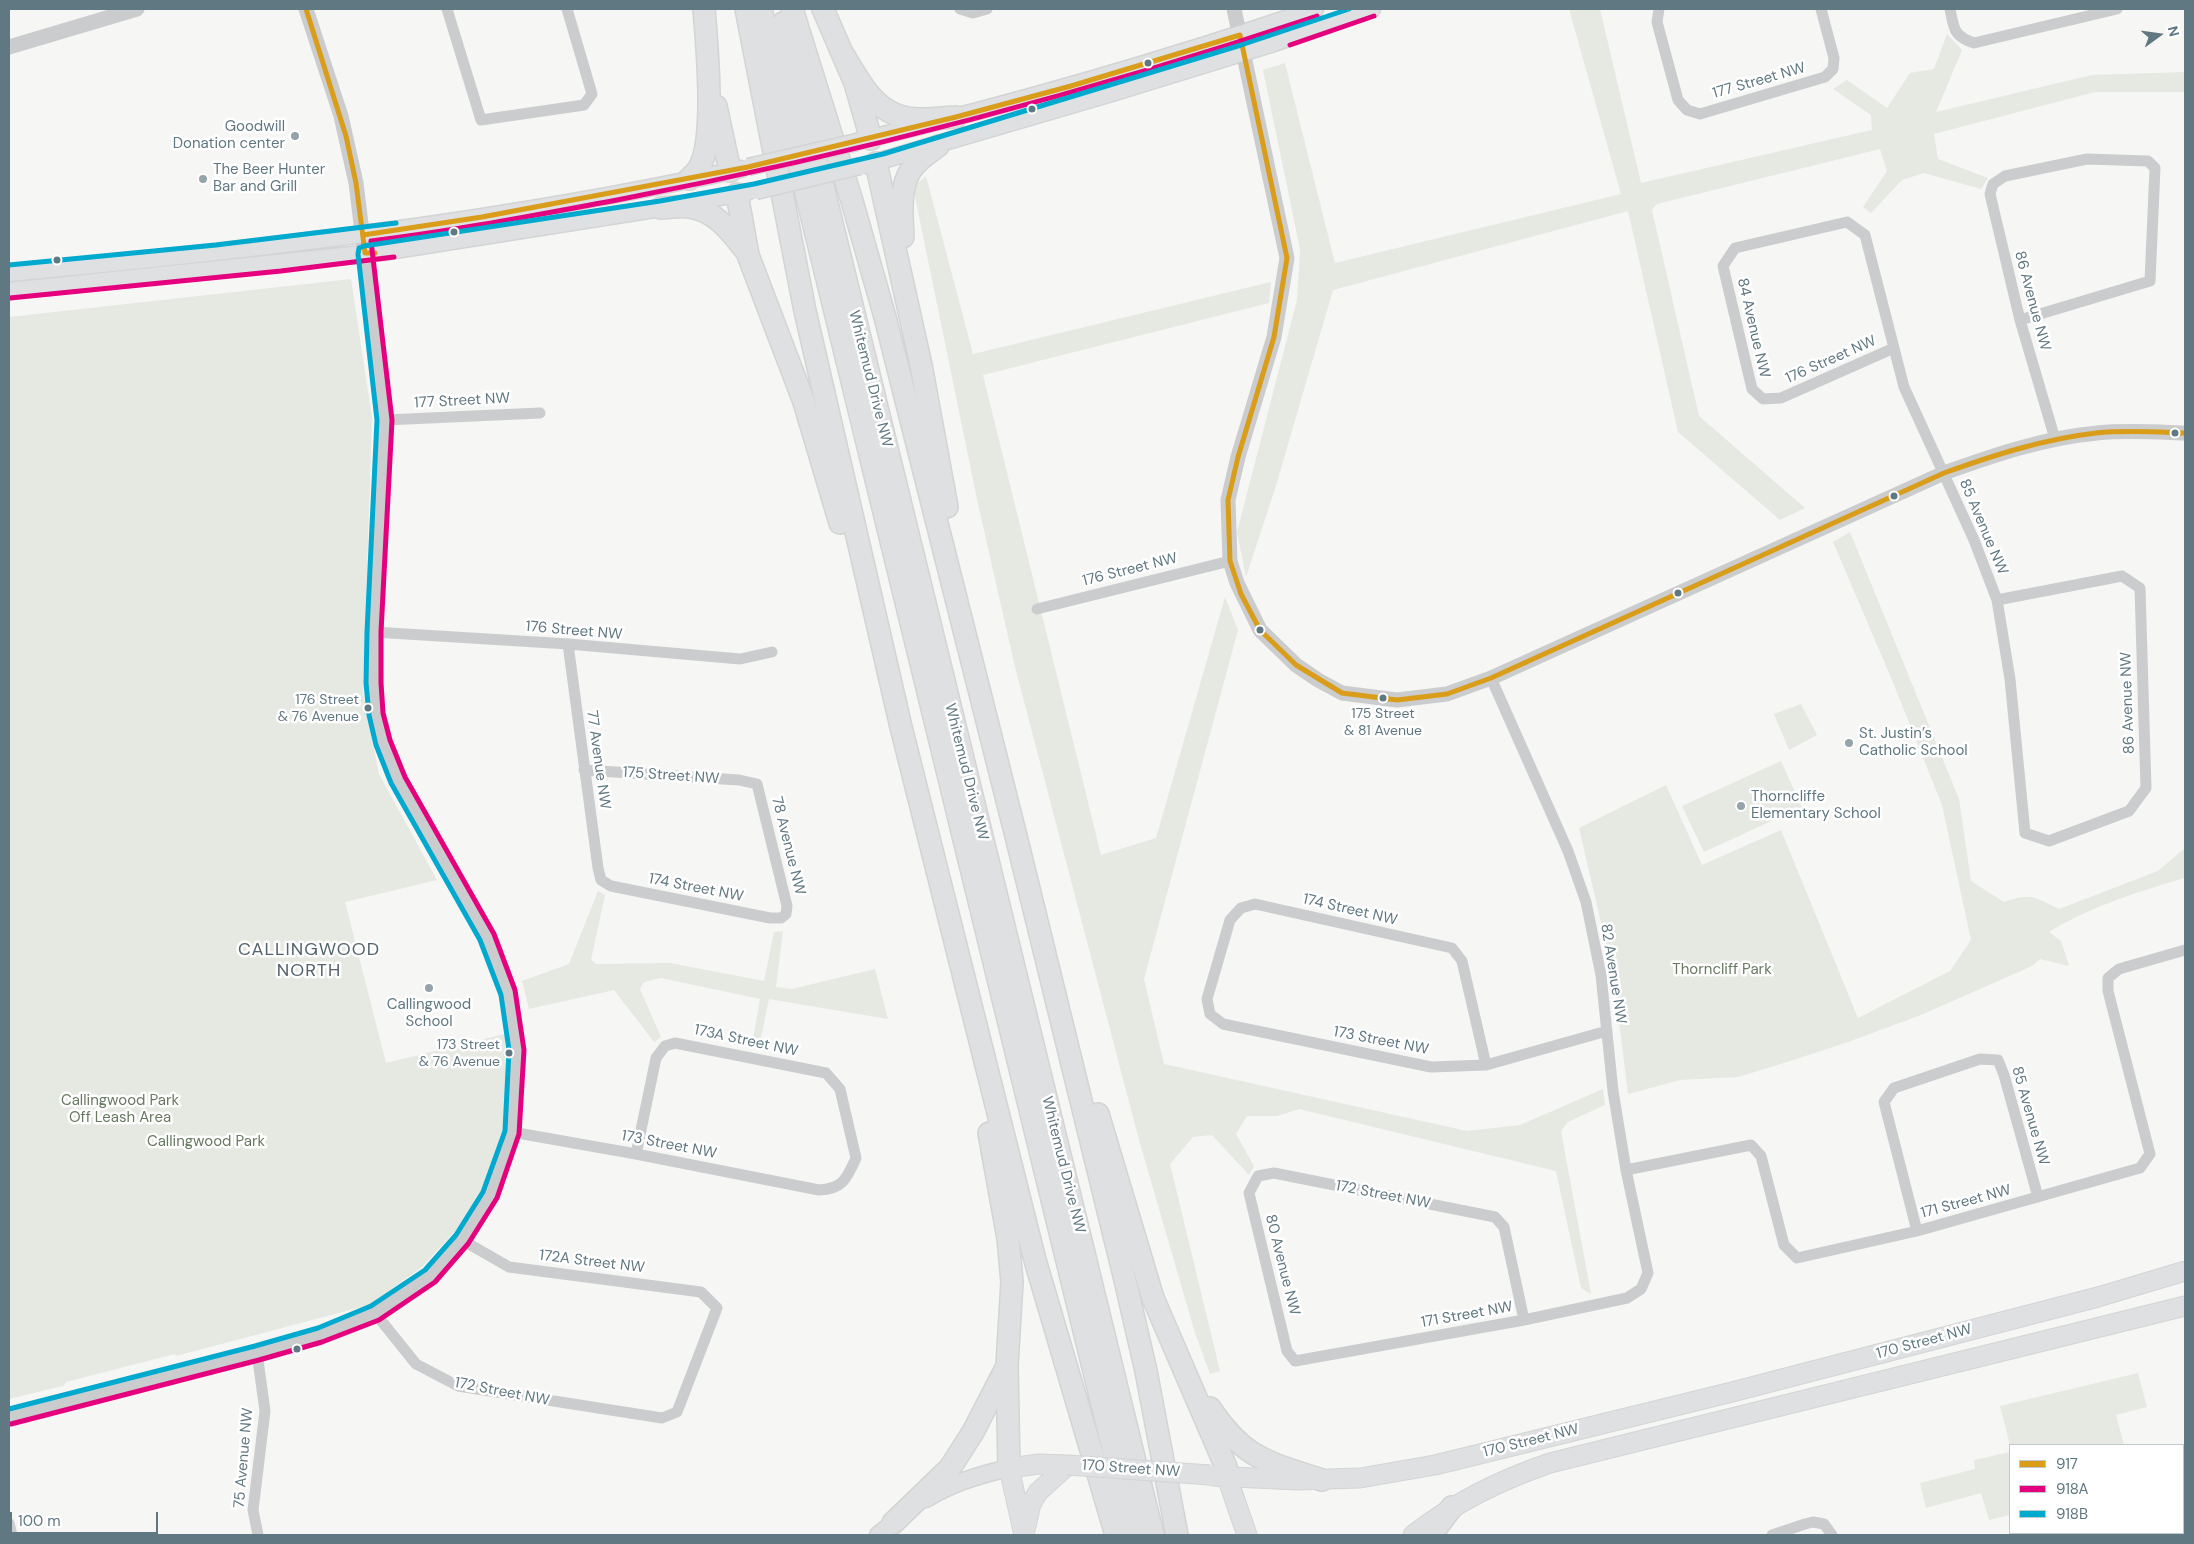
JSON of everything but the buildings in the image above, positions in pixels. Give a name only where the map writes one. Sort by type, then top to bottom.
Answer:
[{"type":"highway","points":[[704,9],[716,103],[739,169]]},
{"type":"highway","points":[[746,9],[805,312],[900,726],[1035,1260],[1116,1535]]},
{"type":"highway","name":"Whitemud Drive NW","points":[[761,9],[1134,1535]]},
{"type":"highway","name":"Whitemud Drive NW","points":[[779,9],[1153,1535]]},
{"type":"highway","points":[[792,9],[852,201],[885,317],[1054,991],[1146,1372],[1178,1535]]},
{"type":"highway","points":[[823,9],[855,83],[864,140]]},
{"type":"highway","points":[[689,179],[701,166],[707,134],[707,41]]},
{"type":"highway","points":[[841,51],[869,95],[898,116],[922,119],[956,117]]},
{"type":"highway","points":[[909,309],[902,218],[904,190],[910,170],[938,146]]},
{"type":"highway","points":[[868,164],[909,309],[991,741]]},
{"type":"highway","points":[[746,192],[748,254]]},
{"type":"highway","points":[[661,208],[688,206],[707,213],[728,227],[748,254],[804,402],[900,726]]},
{"type":"highway","points":[[963,980],[1008,1238],[1012,1282],[1007,1365],[1009,1468]]},
{"type":"highway","points":[[1054,991],[1081,1054],[1153,1298],[1226,1467],[1218,1476]]},
{"type":"highway","points":[[1182,1363],[1214,1414],[1244,1448],[1271,1464],[1322,1480]]},
{"type":"highway","points":[[886,1529],[950,1468],[973,1432],[1007,1365]]},
{"type":"highway","points":[[1431,1535],[1452,1507]]},
{"type":"main road","points":[[9,273],[363,235],[482,218],[739,169],[864,140],[1071,86],[1240,35],[1315,9]]},
{"type":"main road","points":[[9,291],[280,264],[365,253],[661,208],[746,192],[938,146],[1243,52],[1372,9]]},
{"type":"main road","points":[[864,140],[868,164]]},
{"type":"main road","points":[[739,169],[746,192]]},
{"type":"main road","name":"170 Street NW","points":[[886,1529],[917,1505],[943,1489],[971,1477],[1009,1468],[1039,1464],[1218,1476],[1322,1480],[1360,1478],[1445,1463],[1732,1392],[2098,1297],[2185,1271]]},
{"type":"main road","name":"170 Street NW","points":[[1413,1535],[1452,1507],[1507,1477],[1550,1462],[2185,1306]]},
{"type":"main road","points":[[1024,1535],[1030,1504],[1038,1492],[1068,1465]]},
{"type":"main road","points":[[1009,1468],[1024,1535]]},
{"type":"main road","points":[[1218,1476],[1247,1535]]},
{"type":"street","points":[[9,47],[137,9]]},
{"type":"street","points":[[9,1417],[257,1353],[320,1335],[375,1313],[430,1276],[462,1240],[490,1195],[512,1132],[517,1050],[508,993],[486,938],[407,797],[390,762],[379,726],[374,701],[374,632],[385,420],[356,183],[346,136],[306,9]]},
{"type":"street","points":[[447,9],[481,120],[584,105],[592,94],[567,9]]},
{"type":"street","points":[[960,9],[973,13],[987,9]]},
{"type":"street","points":[[1234,9],[1287,258],[1274,337],[1238,457],[1228,500],[1230,561],[1241,594],[1260,630],[1296,665],[1342,693],[1398,700],[1447,694],[1490,678],[1944,473],[1998,453],[2055,439],[2096,433],[2185,432]]},
{"type":"street","name":"177 Street NW","points":[[1659,9],[1657,22],[1678,100],[1687,110],[1700,114],[1825,77],[1833,69],[1834,58],[1821,9]]},
{"type":"street","points":[[1950,9],[1955,31],[1962,39],[1974,43],[2117,9]]},
{"type":"street","name":"86 Avenue NW","points":[[2020,320],[2150,280],[2155,168],[2148,161],[2087,159],[2004,176],[1993,184],[1990,194],[2020,320],[2055,439]]},
{"type":"street","name":"85 Avenue NW","points":[[1735,248],[1847,222],[1865,235],[1904,387],[1944,473],[1997,600],[2010,679],[2025,834]]},
{"type":"street","name":"84 Avenue NW","points":[[1735,248],[1723,266],[1752,389]]},
{"type":"street","name":"176 Street NW","points":[[1752,389],[1763,398],[1781,398],[1894,348]]},
{"type":"street","name":"177 Street NW","points":[[385,420],[540,413]]},
{"type":"street","name":"176 Street NW","points":[[1037,609],[1230,561]]},
{"type":"street","name":"86 Avenue NW","points":[[1997,600],[2122,576],[2140,588],[2146,788],[2129,811],[2049,840],[2025,834]]},
{"type":"street","name":"176 Street NW","points":[[374,632],[568,644],[740,659],[772,652]]},
{"type":"street","name":"77 Avenue NW","points":[[568,644],[584,770],[601,880]]},
{"type":"street","name":"82 Avenue NW","points":[[1490,678],[1568,851],[1586,902],[1601,974],[1613,1091],[1626,1170],[1648,1273],[1641,1289]]},
{"type":"street","name":"175 Street NW","points":[[584,770],[739,780],[757,784]]},
{"type":"street","name":"78 Avenue NW","points":[[757,784],[787,906],[786,914]]},
{"type":"street","name":"174 Street NW","points":[[601,880],[611,886],[770,918],[781,918],[786,914]]},
{"type":"street","name":"174 Street NW","points":[[1210,1014],[1207,999],[1230,920],[1241,908],[1255,904],[1452,948],[1462,961],[1486,1065]]},
{"type":"street","name":"171 Street NW","points":[[1626,1170],[1751,1145],[1762,1156],[1784,1245],[1797,1258],[1917,1231],[2140,1168],[2150,1154],[2108,991],[2108,978],[2119,969],[2185,950]]},
{"type":"street","name":"173 Street NW","points":[[1210,1014],[1223,1024],[1431,1067],[1486,1065],[1607,1031]]},
{"type":"street","name":"173A Street NW","points":[[636,1154],[654,1065],[661,1050],[669,1044],[681,1043],[826,1073],[840,1089],[856,1158],[843,1183],[831,1190],[819,1190]]},
{"type":"street","name":"85 Avenue NW","points":[[1917,1231],[1884,1102],[1894,1088],[1980,1059],[1998,1060],[2004,1075],[2038,1197]]},
{"type":"street","name":"173 Street NW","points":[[512,1132],[819,1190]]},
{"type":"street","name":"172 Street NW","points":[[1258,1176],[1274,1173],[1495,1217],[1504,1227],[1524,1320]]},
{"type":"street","name":"80 Avenue NW","points":[[1258,1176],[1249,1193],[1287,1351],[1295,1361]]},
{"type":"street","name":"172A Street NW","points":[[462,1240],[509,1267],[701,1292],[717,1308],[677,1412]]},
{"type":"street","name":"171 Street NW","points":[[1295,1361],[1524,1320],[1627,1298],[1641,1289]]},
{"type":"street","name":"172 Street NW","points":[[375,1313],[416,1364],[458,1386],[662,1418],[677,1412]]},
{"type":"street","name":"75 Avenue NW","points":[[257,1353],[265,1411],[253,1510],[258,1535]]},
{"type":"street","points":[[1772,1535],[1812,1522],[1824,1524],[1832,1535]]},
{"type":"street","points":[[9,1523],[12,1535]]},
{"type":"green space","points":[[1569,9],[1600,9],[1641,183],[1872,130],[1871,115],[1833,89],[1847,80],[1887,108],[1910,73],[1934,69],[1947,34],[1962,50],[1936,112],[2092,75],[2185,72],[2185,92],[2095,92],[1934,134],[1938,159],[1988,178],[1981,189],[1924,173],[1902,180],[1871,213],[1863,207],[1887,171],[1880,149],[1657,204],[1652,210],[1699,416],[1805,508],[1780,520],[1678,432],[1628,211],[1333,290],[1275,489],[1246,577],[1237,532],[1297,300],[1300,249],[1263,70],[1285,63],[1335,263],[1621,194]]},
{"type":"green space","points":[[926,176],[973,354],[1271,282],[1269,303],[983,375],[1101,855],[1156,838],[1225,597],[1238,630],[1144,979],[1164,1064],[1467,1131],[1520,1125],[1603,1089],[1605,1105],[1568,1122],[1561,1131],[1591,1294],[1581,1288],[1556,1171],[1299,1109],[1277,1116],[1247,1116],[1236,1134],[1254,1166],[1249,1175],[1212,1135],[1193,1137],[1170,1164],[1220,1371],[1210,1374],[1195,1333],[1139,1140],[1015,667],[978,504],[913,187]]},
{"type":"green space","name":"Callingwood Park","points":[[351,279],[372,418],[363,693],[379,774],[437,880],[345,902],[386,1063],[505,1034],[506,1126],[478,1206],[422,1267],[369,1305],[176,1356],[175,1354],[66,1382],[63,1386],[9,1399],[9,317]]},
{"type":"green space","name":"Thorncliff Park","points":[[1850,532],[1959,799],[1971,881],[2004,902],[2021,897],[2033,897],[2059,909],[2158,871],[2185,848],[2185,878],[2133,894],[2097,908],[2049,932],[2061,941],[2069,966],[2040,959],[2032,966],[1921,1015],[1784,1063],[1738,1077],[1680,1080],[1628,1094],[1613,974],[1579,828],[1666,785],[1702,865],[1781,830],[1858,1018],[1950,971],[1971,940],[1942,805],[1892,680],[1833,542]]},
{"type":"green space","points":[[1801,704],[1817,735],[1789,750],[1774,714]]},
{"type":"green space","points":[[1781,761],[1802,807],[1704,852],[1682,806]]},
{"type":"green space","points":[[598,891],[605,895],[591,960],[596,964],[670,963],[764,981],[774,932],[783,931],[776,987],[792,989],[875,969],[888,1019],[769,999],[759,1047],[752,1045],[760,999],[661,978],[644,982],[640,989],[661,1037],[654,1042],[614,990],[529,1009],[522,981],[569,964]]},
{"type":"green space","points":[[2138,1373],[2147,1407],[2116,1415],[2124,1444],[2010,1444],[2000,1406]]},
{"type":"green space","points":[[2009,1452],[2009,1515],[1989,1520],[1981,1493],[1926,1508],[1920,1483],[1975,1469],[1974,1460]]},
{"type":"green space","points":[[2028,1534],[2181,1535],[2028,1535]]},
{"type":"transit line","name":"917","points":[[306,9],[346,136],[356,183],[365,253],[375,253]]},
{"type":"transit line","name":"918B","points":[[9,1409],[255,1346],[318,1328],[371,1306],[425,1270],[456,1235],[483,1192],[505,1131],[509,1050],[501,995],[480,940],[391,783],[376,745],[369,715],[366,683],[367,632],[377,420],[358,254],[359,248],[660,201],[754,184],[883,154],[1241,45],[1349,9]]},
{"type":"transit line","name":"918A","points":[[11,1424],[259,1360],[322,1342],[379,1320],[435,1282],[468,1244],[497,1198],[519,1134],[524,1050],[515,990],[494,934],[405,777],[390,740],[383,713],[381,632],[392,420],[371,241],[525,217],[795,163],[970,120],[1058,96],[1317,16]]},
{"type":"transit line","name":"918A","points":[[1290,45],[1374,16]]},
{"type":"transit line","name":"917","points":[[363,235],[482,217],[748,167],[956,117],[1071,86],[1240,35],[1287,258],[1274,337],[1238,457],[1228,500],[1230,561],[1241,594],[1260,630],[1296,665],[1342,693],[1397,700],[1447,694],[1491,678],[1963,466],[2019,448],[2057,439],[2096,433],[2185,433]]},
{"type":"transit line","name":"918B","points":[[9,265],[216,245],[396,223]]},
{"type":"transit line","name":"918A","points":[[10,298],[281,271],[394,257]]},
{"type":"place","name":"Goodwill Donation center","points":[[295,136]]},
{"type":"place","name":"The Beer Hunter Bar and Grill","points":[[203,179]]},
{"type":"place","name":"175 Street & 81 Avenue","points":[[1383,698]]},
{"type":"place","name":"176 Street & 76 Avenue","points":[[368,708]]},
{"type":"place","name":"St. Justin’s Catholic School","points":[[1849,743]]},
{"type":"place","name":"Thorncliffe Elementary School","points":[[1741,806]]},
{"type":"place","name":"Callingwood School","points":[[429,988]]},
{"type":"place","name":"173 Street & 76 Avenue","points":[[509,1053]]},
{"type":"district","name":"CALLINGWOOD NORTH","points":[[309,960]]},
{"type":"park label","name":"Callingwood Park Off Leash Area","points":[[120,1110]]}]
